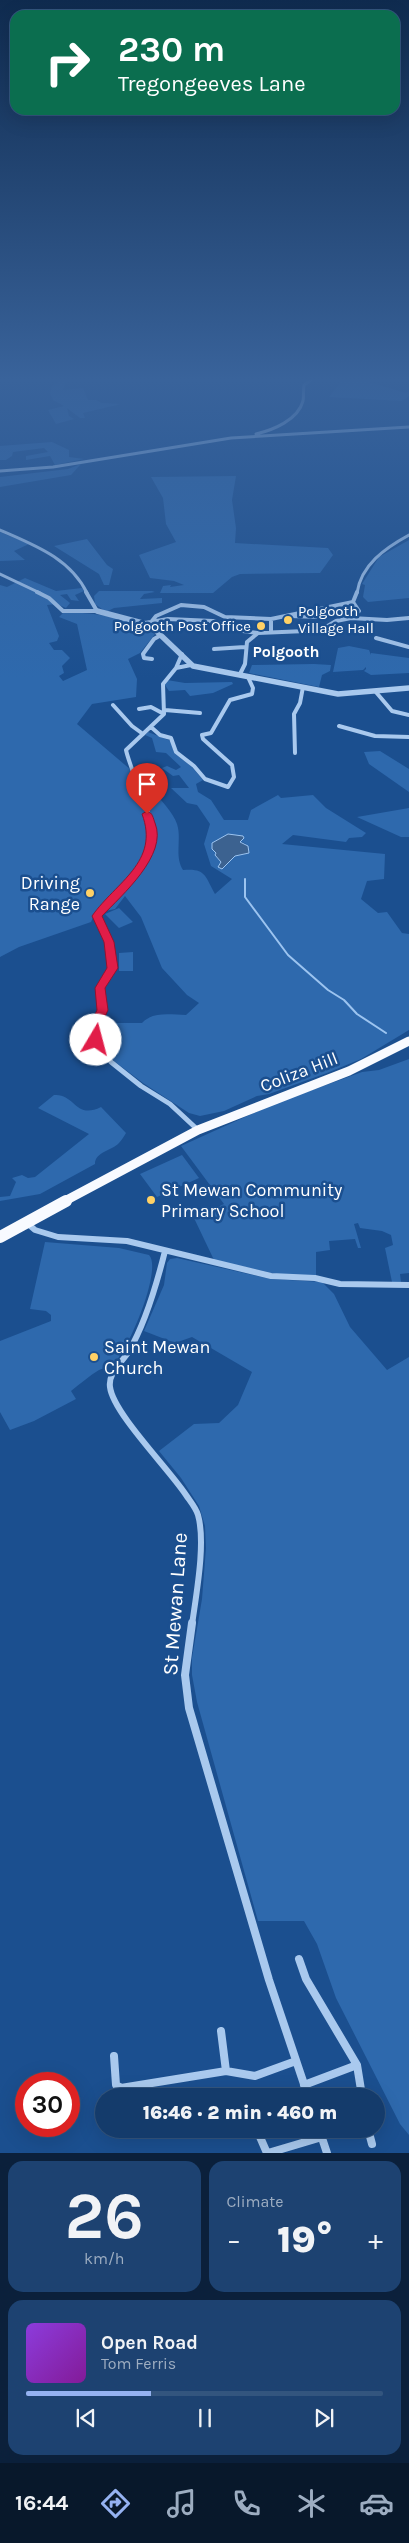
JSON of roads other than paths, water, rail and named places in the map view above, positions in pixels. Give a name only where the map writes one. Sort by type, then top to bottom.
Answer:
[{"type":"highway","name":"Coliza Hill","points":[[0,1237],[146,1156],[198,1130],[349,1070],[409,1041]]},
{"type":"street","points":[[0,530],[54,554],[67,564],[85,586],[97,611]]},
{"type":"street","points":[[152,621],[156,616],[181,605],[204,607],[225,617],[271,619],[353,602],[356,599],[359,581],[375,556],[390,544],[409,535]]},
{"type":"street","points":[[0,574],[49,598],[63,611],[97,611],[145,623],[182,654],[191,665]]},
{"type":"street","points":[[351,618],[359,611],[353,602]]},
{"type":"street","points":[[287,615],[323,617]]},
{"type":"street","points":[[213,622],[225,617]]},
{"type":"street","points":[[145,623],[152,621],[213,622],[243,631],[258,633],[320,630],[336,621],[351,618],[387,620],[409,618]]},
{"type":"street","points":[[271,619],[271,631]]},
{"type":"street","points":[[240,674],[246,658],[245,647],[247,642],[258,633]]},
{"type":"street","points":[[152,659],[144,658],[142,654],[154,638],[161,635]]},
{"type":"street","points":[[376,638],[409,647]]},
{"type":"street","points":[[214,649],[245,647]]},
{"type":"street","points":[[182,654],[176,668],[163,684],[164,712],[126,750],[130,768],[153,829],[149,853],[134,876],[97,916],[109,942],[112,968],[100,988],[102,1010],[97,1021],[96,1040],[111,1062],[141,1086],[170,1104],[198,1130]]},
{"type":"street","points":[[176,668],[191,665],[338,694],[409,688]]},
{"type":"street","points":[[151,727],[160,735],[172,738],[176,752],[189,761],[205,779],[228,787],[234,777],[232,765],[202,736],[214,728],[230,700],[252,694],[253,688],[248,677]]},
{"type":"street","points":[[295,752],[294,714],[300,703],[302,687]]},
{"type":"street","points":[[375,691],[392,711],[409,715]]},
{"type":"street","points":[[113,705],[132,726],[143,734]]},
{"type":"street","points":[[139,709],[151,707],[164,712],[200,713]]},
{"type":"street","points":[[339,726],[369,735],[409,737]]},
{"type":"street","points":[[27,1223],[36,1230],[58,1237],[127,1241],[271,1276],[315,1278],[340,1284],[409,1285]]},
{"type":"street","name":"St Mewan Lane","points":[[165,1251],[157,1284],[129,1350],[111,1374],[110,1387],[117,1407],[175,1478],[198,1514],[200,1541],[198,1581],[185,1674],[189,1708],[268,1980],[305,2088]]},
{"type":"street","points":[[300,1959],[306,1979],[357,2065],[361,2088]]},
{"type":"street","points":[[221,2031],[226,2071]]},
{"type":"street","points":[[114,2056],[116,2085],[118,2088],[226,2071],[255,2076],[266,2074],[296,2061]]},
{"type":"street","points":[[304,2084],[357,2065]]},
{"type":"street","points":[[260,2138],[267,2153],[308,2138]]},
{"type":"street","points":[[322,2138],[326,2153]]},
{"type":"street","points":[[370,2138],[372,2144]]},
{"type":"waterway","points":[[245,879],[245,897],[288,955],[328,990],[344,1000],[357,1014],[386,1033]]},
{"type":"place","name":"Polgooth Village Hall","points":[[288,620]]},
{"type":"place","name":"Polgooth Post Office","points":[[261,626]]},
{"type":"place","name":"Driving Range","points":[[90,893]]},
{"type":"place","name":"St Mewan Community Primary School","points":[[151,1200]]},
{"type":"place","name":"Saint Mewan Church","points":[[94,1357]]},
{"type":"district","name":"Polgooth","points":[[286,651]]}]
